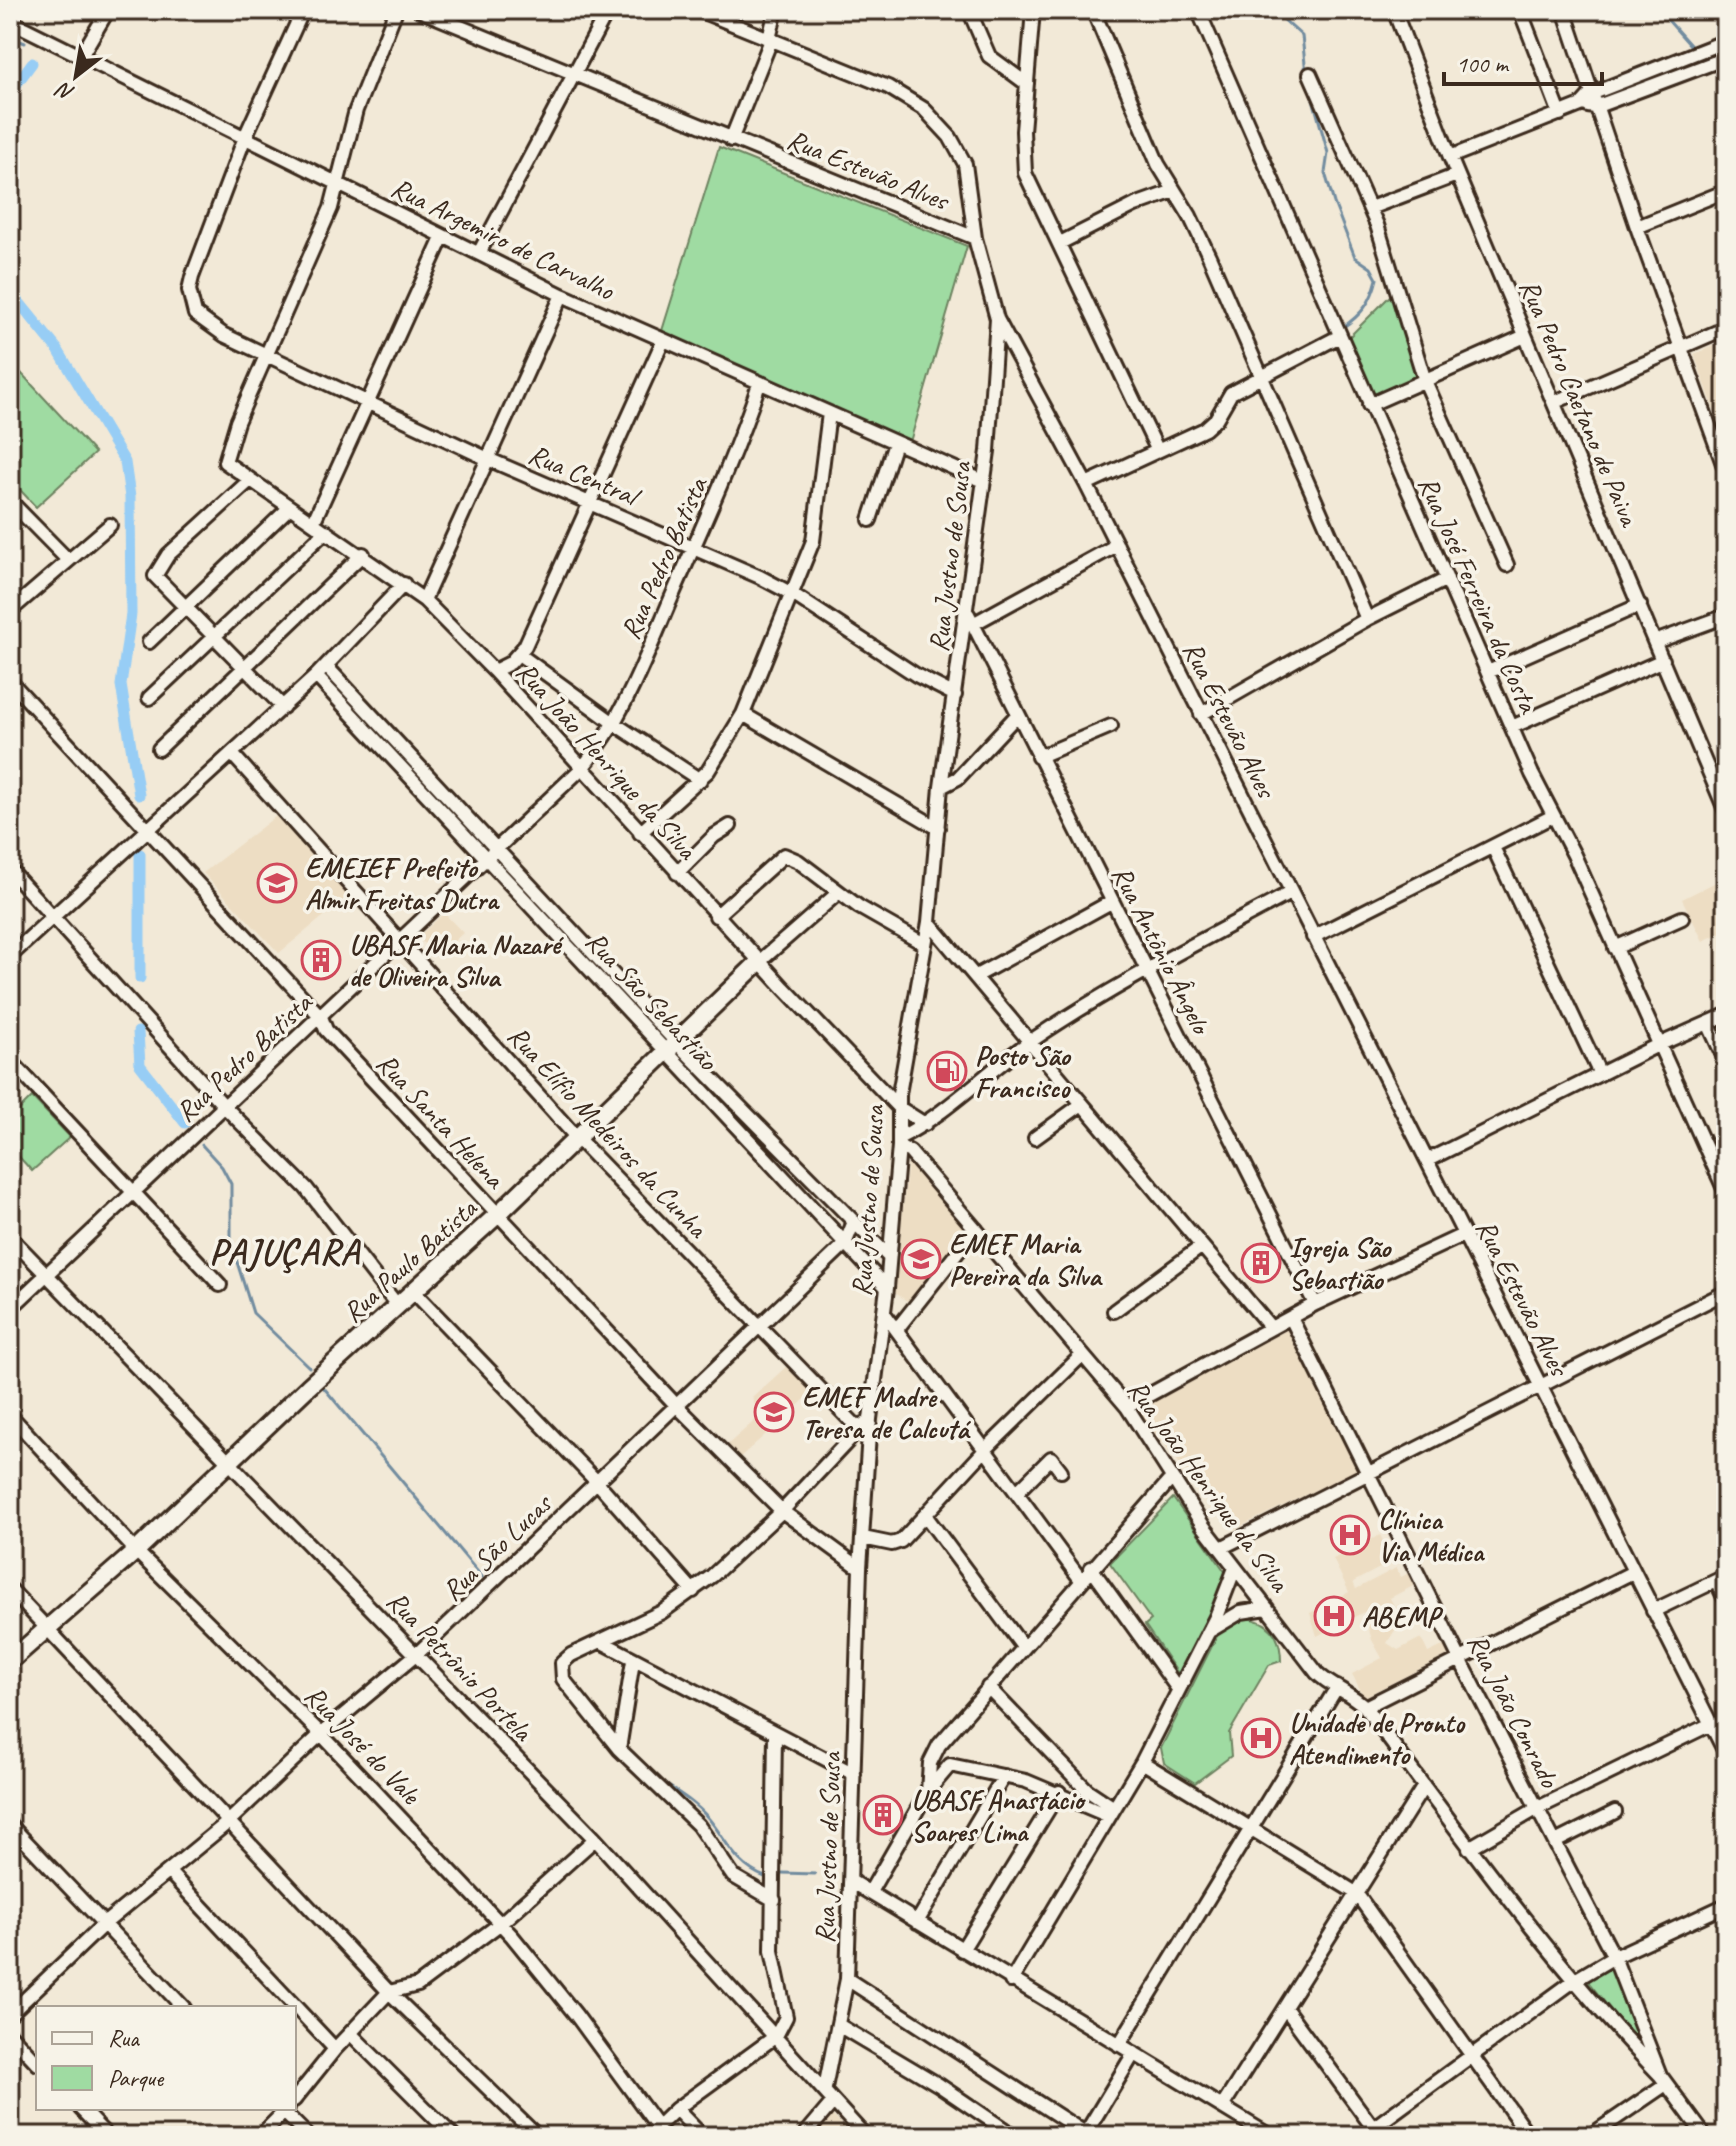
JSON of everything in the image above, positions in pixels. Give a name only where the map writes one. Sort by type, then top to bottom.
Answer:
[{"type":"street","points":[[81,56],[108,10]]},
{"type":"street","name":"Rua Central","points":[[303,10],[245,137],[189,290],[195,314],[203,322],[268,357],[366,404],[794,595],[916,675],[955,695]]},
{"type":"street","points":[[268,357],[338,185],[356,110],[396,10]]},
{"type":"street","name":"Rua Estevão Alves","points":[[419,10],[975,238],[997,319],[1117,545],[1726,1754]]},
{"type":"street","points":[[479,253],[608,10]]},
{"type":"street","points":[[698,10],[888,87],[937,121],[965,164],[975,238]]},
{"type":"street","points":[[731,140],[770,40],[776,10]]},
{"type":"street","points":[[969,10],[989,56],[1027,84]]},
{"type":"street","points":[[1033,10],[1023,131],[1025,173],[1157,449]]},
{"type":"street","points":[[1093,10],[1158,164],[1190,216],[1263,377],[1367,619]]},
{"type":"street","name":"Rua José Ferreira da Costa","points":[[1198,10],[1512,727],[1726,1193]]},
{"type":"street","name":"Rua Pedro Caetano de Paiva","points":[[1394,10],[1457,175],[1726,812]]},
{"type":"street","points":[[1520,10],[1560,114]]},
{"type":"street","points":[[1564,10],[1637,227],[1726,472]]},
{"type":"street","name":"Rua Argemiro de Carvalho","points":[[10,21],[562,295],[983,481]]},
{"type":"street","points":[[1450,157],[1560,114],[1726,41]]},
{"type":"street","points":[[1593,100],[1726,58]]},
{"type":"street","points":[[1310,74],[1370,208],[1425,381],[1507,565]]},
{"type":"street","points":[[1370,208],[1457,175]]},
{"type":"street","points":[[1060,243],[1135,205],[1174,191]]},
{"type":"street","points":[[1637,227],[1726,191]]},
{"type":"street","points":[[313,523],[443,236]]},
{"type":"street","points":[[424,600],[562,295]]},
{"type":"street","name":"Rua Justno de Sousa","points":[[825,2088],[840,2026],[847,1979],[860,1568],[870,1419],[887,1288],[899,1142],[898,1107],[929,922],[941,787],[970,619],[997,319]]},
{"type":"street","points":[[1555,402],[1726,328]]},
{"type":"street","points":[[1086,484],[1205,429],[1216,419],[1231,393],[1340,336]]},
{"type":"street","points":[[1369,405],[1525,336]]},
{"type":"street","points":[[494,671],[520,655],[663,341]]},
{"type":"street","name":"Rua João Henrique da Silva","points":[[268,357],[237,422],[225,462],[289,508],[363,554],[424,600],[583,767],[759,962],[898,1107],[925,1124]]},
{"type":"street","name":"Rua Pedro Batista","points":[[10,1309],[583,767],[615,724],[693,548],[759,384]]},
{"type":"street","points":[[640,833],[700,780],[731,738],[743,714],[794,595],[815,533],[829,413]]},
{"type":"street","points":[[870,520],[895,443]]},
{"type":"street","points":[[249,481],[161,561],[156,578],[283,707]]},
{"type":"street","points":[[10,501],[68,560]]},
{"type":"street","points":[[149,642],[289,508]]},
{"type":"street","points":[[10,611],[110,525]]},
{"type":"street","points":[[149,698],[326,531]]},
{"type":"street","points":[[970,619],[1117,545]]},
{"type":"street","points":[[159,749],[363,554]]},
{"type":"street","points":[[1201,714],[1367,619],[1447,579]]},
{"type":"street","points":[[10,956],[233,755],[326,666],[404,584]]},
{"type":"street","points":[[1488,672],[1640,605]]},
{"type":"street","points":[[1655,642],[1726,616]]},
{"type":"street","name":"Rua Antônio Ângelo","points":[[970,619],[1315,1304]]},
{"type":"street","points":[[520,655],[615,724],[700,780]]},
{"type":"street","points":[[1512,727],[1663,660]]},
{"type":"street","name":"Rua São Sebastião","points":[[326,666],[609,967],[728,1116],[887,1288]]},
{"type":"street","name":"Rua São Sebastião","points":[[316,676],[597,977],[670,1046],[740,1105],[853,1224],[889,1257]]},
{"type":"street","name":"Rua Santa Helena","points":[[10,681],[321,1017],[326,1030],[496,1216],[676,1405],[782,1511],[860,1568]]},
{"type":"street","points":[[743,714],[938,828]]},
{"type":"street","points":[[941,787],[958,778],[1018,714]]},
{"type":"street","points":[[1038,757],[1111,726]]},
{"type":"street","name":"Rua Elífio Medeiros da Cunha","points":[[233,755],[577,1138],[858,1428]]},
{"type":"street","points":[[1313,937],[1553,816]]},
{"type":"street","points":[[677,873],[714,836],[730,826]]},
{"type":"street","points":[[1493,847],[1600,1074]]},
{"type":"street","points":[[716,916],[779,856],[792,857],[838,893],[924,944]]},
{"type":"street","points":[[10,870],[225,1107],[306,1188],[397,1305]]},
{"type":"street","name":"Rua Paulo Batista","points":[[10,1661],[136,1551],[496,1216],[759,962],[838,893]]},
{"type":"street","points":[[899,1142],[1031,1041],[1146,970],[1290,893]]},
{"type":"street","points":[[978,975],[1111,902]]},
{"type":"street","points":[[1615,948],[1682,918]]},
{"type":"street","points":[[929,922],[978,975],[1271,1328]]},
{"type":"street","points":[[597,977],[609,967]]},
{"type":"street","points":[[1428,1160],[1658,1045],[1726,1015]]},
{"type":"street","points":[[1708,1023],[1726,1062]]},
{"type":"street","points":[[10,1060],[220,1285]]},
{"type":"street","points":[[1035,1138],[1082,1104]]},
{"type":"street","points":[[728,1116],[740,1105]]},
{"type":"street","name":"Rua João Henrique da Silva","points":[[899,1142],[1127,1407],[1235,1568],[1317,1673],[1365,1707],[1469,1848],[1617,2031],[1663,2079],[1705,2136]]},
{"type":"street","points":[[778,1167],[789,1156]]},
{"type":"street","name":"Rua São Lucas","points":[[10,2014],[104,1924],[227,1823],[321,1734],[417,1654],[845,1244],[853,1224]]},
{"type":"street","points":[[897,1329],[976,1229]]},
{"type":"street","points":[[1127,1407],[1315,1304],[1463,1235]]},
{"type":"street","name":"Rua Petrônio Portela","points":[[10,1237],[595,1839],[825,2088],[832,2103],[865,2136]]},
{"type":"street","points":[[1114,1311],[1202,1246]]},
{"type":"street","points":[[413,1291],[597,1482],[693,1591]]},
{"type":"street","points":[[1221,1548],[1726,1292]]},
{"type":"street","points":[[884,1313],[987,1448],[1081,1580]]},
{"type":"street","name":"Rua João Conrado","points":[[1291,1318],[1460,1659],[1614,1957],[1663,2079]]},
{"type":"street","points":[[863,1538],[895,1544],[1082,1355]]},
{"type":"street","name":"Rua José do Vale","points":[[10,1415],[136,1551],[321,1734],[501,1923],[576,2015],[653,2132]]},
{"type":"street","points":[[774,1900],[733,1876],[698,1825],[619,1749],[563,1679],[561,1669],[565,1659],[662,1612],[693,1591],[782,1511],[858,1428],[870,1419]]},
{"type":"street","points":[[1018,1491],[1051,1458],[1061,1471]]},
{"type":"street","points":[[928,1791],[933,1754],[1172,1478]]},
{"type":"street","points":[[925,1515],[1023,1647]]},
{"type":"street","points":[[1091,1568],[1178,1689]]},
{"type":"street","points":[[1011,1981],[1142,1762],[1208,1632],[1235,1568]]},
{"type":"street","points":[[1365,1707],[1633,1572]]},
{"type":"street","points":[[1653,1611],[1721,1578],[1726,1601]]},
{"type":"street","points":[[10,1589],[389,1992],[537,2136]]},
{"type":"street","points":[[1208,1632],[1241,1612],[1267,1608]]},
{"type":"street","points":[[602,1642],[633,1661],[854,1774]]},
{"type":"street","points":[[619,1749],[633,1661]]},
{"type":"street","points":[[988,1687],[1112,1812]]},
{"type":"street","points":[[1119,2045],[1337,1687]]},
{"type":"street","points":[[1469,1848],[1538,1808],[1711,1724]]},
{"type":"street","points":[[653,2132],[676,2109],[776,2036],[787,2008],[774,1970],[775,1735]]},
{"type":"street","points":[[1142,1762],[1356,1893],[1529,2136]]},
{"type":"street","points":[[870,1892],[928,1791],[950,1765],[1004,1776],[1112,1812]]},
{"type":"street","points":[[917,1922],[1004,1776]]},
{"type":"street","points":[[1222,2107],[1424,1786]]},
{"type":"street","points":[[962,1950],[1059,1792]]},
{"type":"street","points":[[1555,1842],[1615,1812]]},
{"type":"street","points":[[10,1825],[182,2006]]},
{"type":"street","points":[[296,2098],[335,2049],[389,1992],[418,1985],[501,1923],[595,1839]]},
{"type":"street","points":[[169,1872],[295,2006]]},
{"type":"street","points":[[852,1882],[1270,2136]]},
{"type":"street","points":[[1286,2009],[1371,2133],[1575,1980],[1614,1957],[1726,1905]]},
{"type":"street","points":[[847,1979],[1085,2135],[1134,2053]]},
{"type":"street","points":[[296,2007],[335,2049]]},
{"type":"street","points":[[840,2026],[939,2085],[1014,2136]]},
{"type":"street","points":[[10,2034],[36,2062]]},
{"type":"street","points":[[351,2034],[453,2136]]},
{"type":"street","points":[[1590,2136],[1663,2079]]},
{"type":"street","points":[[804,2136],[832,2103]]},
{"type":"street","points":[[676,2109],[702,2136]]},
{"type":"street","points":[[82,2110],[107,2136]]},
{"type":"street","points":[[260,2136],[284,2110],[308,2136]]},
{"type":"shaded area","points":[[1726,341],[1726,442],[1694,354]]},
{"type":"shaded area","name":"EMEIEF Prefeito Almir Freitas Dutra","points":[[276,816],[351,894],[279,953],[203,873]]},
{"type":"shaded area","points":[[1726,877],[1726,930],[1703,941],[1682,899]]},
{"type":"shaded area","points":[[444,913],[463,933],[437,957],[418,937]]},
{"type":"shaded area","name":"EMEF Maria Pereira da Silva","points":[[913,1160],[970,1227],[910,1303],[894,1292],[908,1161]]},
{"type":"shaded area","points":[[1289,1329],[1359,1469],[1233,1530],[1135,1408]]},
{"type":"shaded area","name":"EMEF Madre Teresa de Calcutá","points":[[788,1365],[813,1392],[738,1459],[726,1446],[760,1416],[752,1398]]},
{"type":"shaded area","name":"ABEMP","points":[[1380,1535],[1393,1561],[1353,1582],[1356,1589],[1396,1568],[1401,1577],[1409,1573],[1415,1585],[1390,1598],[1395,1608],[1401,1605],[1404,1610],[1385,1619],[1397,1627],[1387,1643],[1398,1650],[1421,1638],[1428,1653],[1445,1645],[1450,1654],[1364,1697],[1352,1674],[1382,1658],[1372,1640],[1364,1612],[1317,1636],[1310,1613],[1349,1592],[1333,1559]]},
{"type":"shaded area","points":[[831,2114],[853,2136],[813,2136]]},
{"type":"green space","points":[[719,147],[967,246],[910,442],[661,334]]},
{"type":"green space","points":[[1393,293],[1418,375],[1415,380],[1377,397],[1367,392],[1345,341]]},
{"type":"green space","points":[[10,361],[95,453],[36,507],[10,479]]},
{"type":"green space","points":[[32,1097],[70,1137],[32,1171],[10,1147],[10,1119]]},
{"type":"green space","points":[[1173,1498],[1231,1580],[1185,1674],[1179,1675],[1145,1625],[1151,1620],[1110,1563]]},
{"type":"green space","points":[[1244,1618],[1261,1622],[1272,1631],[1279,1644],[1281,1661],[1269,1665],[1229,1733],[1231,1756],[1195,1783],[1164,1763],[1161,1748],[1218,1634],[1225,1626]]},
{"type":"green space","points":[[1610,1966],[1645,2052],[1589,1983],[1589,1979]]},
{"type":"waterway","points":[[1282,10],[1283,19],[1302,36],[1306,73]]},
{"type":"waterway","points":[[1659,10],[1690,45]]},
{"type":"waterway","points":[[10,37],[25,43]]},
{"type":"waterway","points":[[10,93],[32,63]]},
{"type":"waterway","points":[[1310,88],[1328,153],[1325,173],[1334,203],[1355,257],[1371,268],[1377,279],[1365,307],[1342,328]]},
{"type":"waterway","points":[[10,291],[58,350],[125,462],[130,497],[131,614],[121,685],[139,795]]},
{"type":"waterway","points":[[140,854],[140,978]]},
{"type":"waterway","points":[[138,1032],[140,1065],[185,1123]]},
{"type":"waterway","points":[[202,1145],[222,1167],[231,1184],[231,1243],[253,1313],[309,1367]]},
{"type":"waterway","points":[[324,1388],[482,1577]]},
{"type":"waterway","points":[[659,1780],[698,1808],[739,1860],[765,1877]]},
{"type":"waterway","points":[[782,1873],[815,1874]]},
{"type":"place","name":"EMEIEF Prefeito Almir Freitas Dutra","points":[[277,883]]},
{"type":"place","name":"UBASF Maria Nazaré de Oliveira Silva","points":[[321,960]]},
{"type":"place","name":"Posto São Francisco","points":[[947,1071]]},
{"type":"place","name":"EMEF Maria Pereira da Silva","points":[[921,1259]]},
{"type":"place","name":"Igreja São Sebastião","points":[[1261,1263]]},
{"type":"place","name":"EMEF Madre Teresa de Calcutá","points":[[774,1412]]},
{"type":"place","name":"Clínica Via Médica","points":[[1350,1535]]},
{"type":"place","name":"ABEMP","points":[[1334,1616]]},
{"type":"place","name":"Unidade de Pronto Atendimento","points":[[1261,1738]]},
{"type":"place","name":"UBASF Anastácio Soares Lima","points":[[883,1815]]},
{"type":"district","name":"PAJUÇARA","points":[[285,1251]]}]
